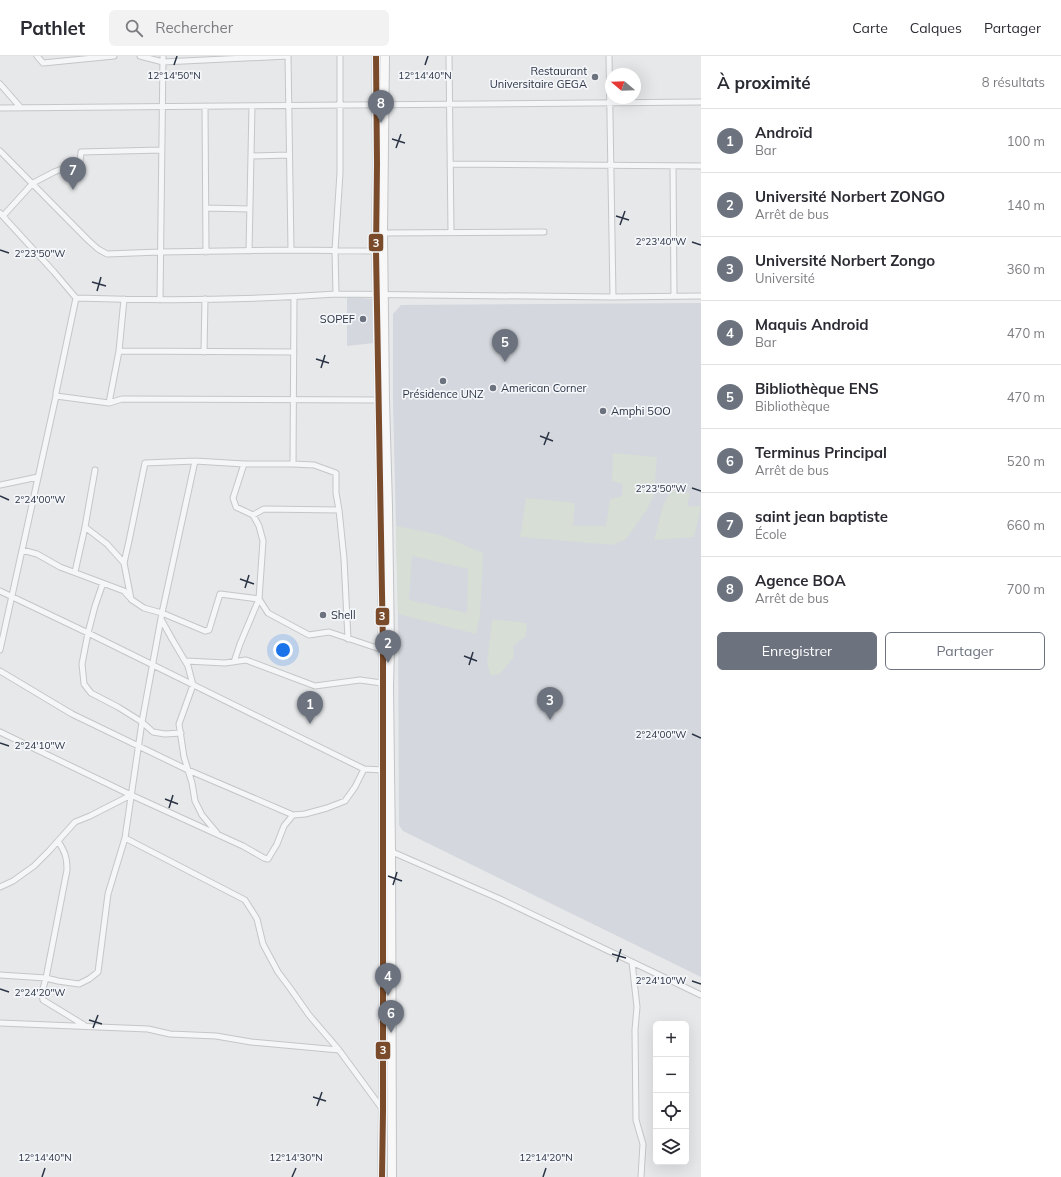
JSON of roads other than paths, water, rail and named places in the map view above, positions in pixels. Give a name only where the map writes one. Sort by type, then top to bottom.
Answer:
[{"type":"main road","points":[[376,56],[380,104]]},
{"type":"main road","points":[[382,1177],[390,649],[388,507],[377,164],[384,56]]},
{"type":"main road","points":[[380,233],[376,251],[381,295],[378,335],[383,650],[383,770],[387,850],[392,1177]]},
{"type":"street","points":[[37,56],[43,63],[114,56]]},
{"type":"street","points":[[140,56],[163,59],[288,56],[291,250]]},
{"type":"street","points":[[336,294],[335,250],[340,173],[340,56]]},
{"type":"street","points":[[449,56],[451,232]]},
{"type":"street","points":[[609,56],[609,68]]},
{"type":"street","points":[[160,300],[163,59]]},
{"type":"street","points":[[0,84],[21,108]]},
{"type":"street","points":[[0,108],[605,102]]},
{"type":"street","points":[[641,102],[701,102]]},
{"type":"street","points":[[609,104],[613,298]]},
{"type":"street","points":[[205,106],[206,252]]},
{"type":"street","points":[[249,251],[252,106]]},
{"type":"street","points":[[162,150],[82,152],[80,162],[54,172],[33,183],[1,215],[76,298],[160,300],[294,297],[336,294],[613,298],[701,296]]},
{"type":"street","points":[[0,151],[88,240],[98,249],[107,254],[291,250],[376,251]]},
{"type":"street","points":[[251,156],[289,155]]},
{"type":"street","points":[[450,164],[701,166]]},
{"type":"street","points":[[673,166],[674,296]]},
{"type":"street","points":[[206,208],[250,209]]},
{"type":"street","points":[[380,233],[544,232]]},
{"type":"street","points":[[293,464],[294,297]]},
{"type":"street","points":[[0,650],[76,298]]},
{"type":"street","points":[[109,403],[119,351],[124,299]]},
{"type":"street","points":[[204,299],[204,352]]},
{"type":"street","points":[[119,351],[294,352]]},
{"type":"street","points":[[56,396],[109,403],[122,399],[379,400]]},
{"type":"street","points":[[132,600],[124,563],[145,463],[194,461],[244,464],[314,465],[336,472],[336,493],[344,559],[348,639]]},
{"type":"street","points":[[0,975],[46,978],[78,984],[89,979],[98,972],[108,894],[125,838],[142,722],[162,613],[194,461]]},
{"type":"street","points":[[234,662],[259,599],[263,541],[259,526],[253,515],[236,507],[233,498],[244,464]]},
{"type":"street","points":[[75,572],[96,470]]},
{"type":"street","points":[[0,485],[38,477]]},
{"type":"street","points":[[253,515],[264,509],[339,510]]},
{"type":"street","points":[[85,527],[107,544],[124,563]]},
{"type":"street","points":[[22,550],[37,554],[60,567],[124,591],[132,600],[144,608],[162,613],[205,632],[209,630],[220,594],[259,599],[268,613],[309,635],[329,632],[383,650]]},
{"type":"street","points":[[103,583],[94,606],[82,664],[84,684],[92,692],[142,722],[154,732],[165,734],[181,733]]},
{"type":"street","points":[[0,591],[364,769],[383,770]]},
{"type":"street","points":[[161,619],[188,666],[193,685],[180,724],[184,757],[192,783],[195,802],[202,815],[219,835]]},
{"type":"street","points":[[186,662],[225,663],[246,660],[315,686],[360,680],[382,683]]},
{"type":"street","points":[[0,671],[72,714],[139,747],[188,770],[293,815],[305,814],[327,808],[345,800],[355,787],[364,769]]},
{"type":"street","points":[[0,732],[131,795],[243,846],[264,858],[268,858],[277,844],[284,826],[293,815]]},
{"type":"street","points":[[0,887],[13,881],[34,866],[75,822],[131,795]]},
{"type":"street","points":[[125,838],[245,900],[257,919],[263,944],[278,972],[309,1016],[339,1050],[383,1111]]},
{"type":"street","points":[[58,840],[67,857],[67,870],[42,992],[42,1000],[85,1026]]},
{"type":"street","points":[[387,850],[500,899],[701,995]]},
{"type":"street","points":[[632,962],[637,1007],[635,1030],[636,1120],[644,1144],[641,1177]]},
{"type":"street","points":[[0,1023],[148,1029],[170,1034],[216,1036],[252,1042],[339,1050]]},
{"type":"place","name":"Restaurant Universitaire GEGA","points":[[595,77]]},
{"type":"place","name":"Agence BOA","points":[[381,123]]},
{"type":"place","name":"saint jean baptiste","points":[[73,190]]},
{"type":"place","name":"SOPEF","points":[[363,319]]},
{"type":"place","name":"Bibliothèque ENS","points":[[505,362]]},
{"type":"place","name":"Présidence UNZ","points":[[443,381]]},
{"type":"place","name":"American Corner","points":[[493,388]]},
{"type":"place","name":"Amphi 5OO","points":[[603,411]]},
{"type":"place","name":"Shell","points":[[323,615]]},
{"type":"place","name":"Université Norbert ZONGO","points":[[388,663]]},
{"type":"place","name":"Université Norbert Zongo","points":[[550,720]]},
{"type":"place","name":"Androïd","points":[[310,724]]},
{"type":"place","name":"Maquis Android","points":[[388,996]]},
{"type":"place","name":"Terminus Principal","points":[[391,1033]]}]
